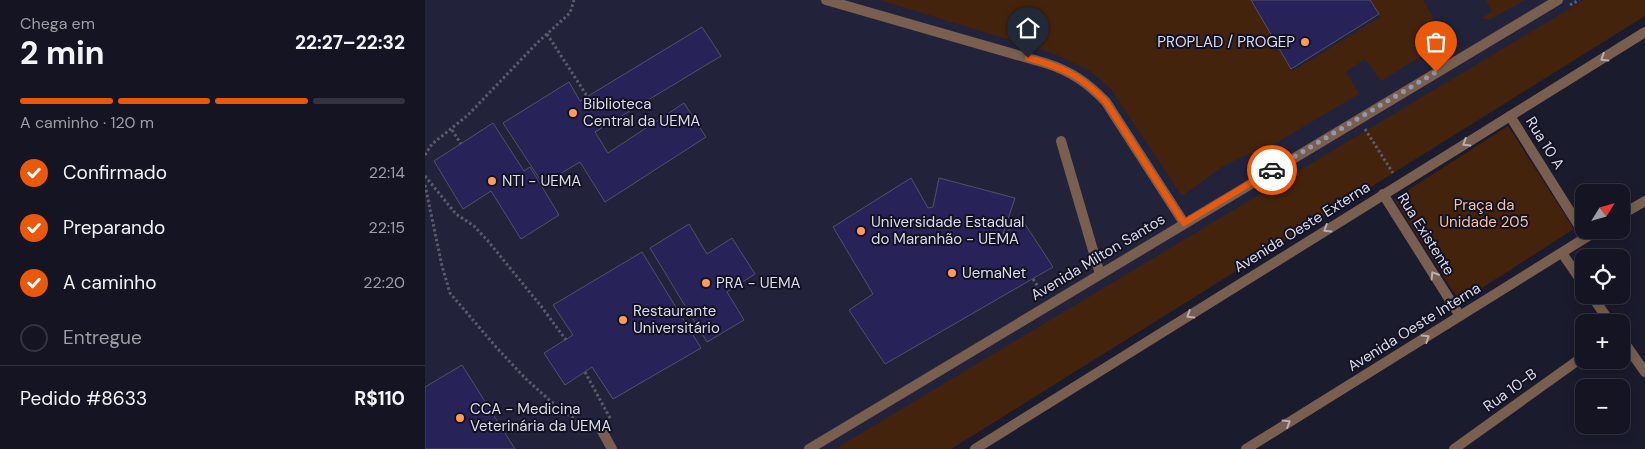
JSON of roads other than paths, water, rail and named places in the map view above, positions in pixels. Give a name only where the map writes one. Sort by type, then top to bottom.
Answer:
[{"type":"street","points":[[826,0],[1045,63],[1064,69],[1081,79],[1106,102],[1184,223]]},
{"type":"street","name":"Avenida Milton Santos","points":[[809,449],[1558,0]]},
{"type":"street","name":"Avenida Oeste Externa","points":[[975,449],[1645,32]]},
{"type":"street","name":"Rua 10 A","points":[[1510,116],[1575,219]]},
{"type":"street","points":[[1061,141],[1100,274]]},
{"type":"street","name":"Rua Existente","points":[[1383,194],[1460,316]]},
{"type":"street","points":[[1630,210],[1645,201]]},
{"type":"street","name":"Avenida Oeste Interna","points":[[1246,449],[1583,239]]},
{"type":"street","points":[[1562,253],[1575,272]]},
{"type":"street","points":[[1630,351],[1645,372]]},
{"type":"street","name":"Rua 10-B","points":[[1454,449],[1575,362]]},
{"type":"street","points":[[602,431],[612,449]]},
{"type":"place","name":"PROPLAD / PROGEP","points":[[1305,42]]},
{"type":"place","name":"Biblioteca Central da UEMA","points":[[573,113]]},
{"type":"place","name":"NTI - UEMA","points":[[492,181]]},
{"type":"place","name":"Universidade Estadual do Maranhão - UEMA","points":[[861,231]]},
{"type":"place","name":"UemaNet","points":[[952,273]]},
{"type":"place","name":"PRA - UEMA","points":[[706,283]]},
{"type":"place","name":"Restaurante Universitário","points":[[623,320]]},
{"type":"place","name":"CCA - Medicina Veterinária da UEMA","points":[[460,418]]},
{"type":"park label","name":"Praça da Unidade 205","points":[[1484,214]]}]
